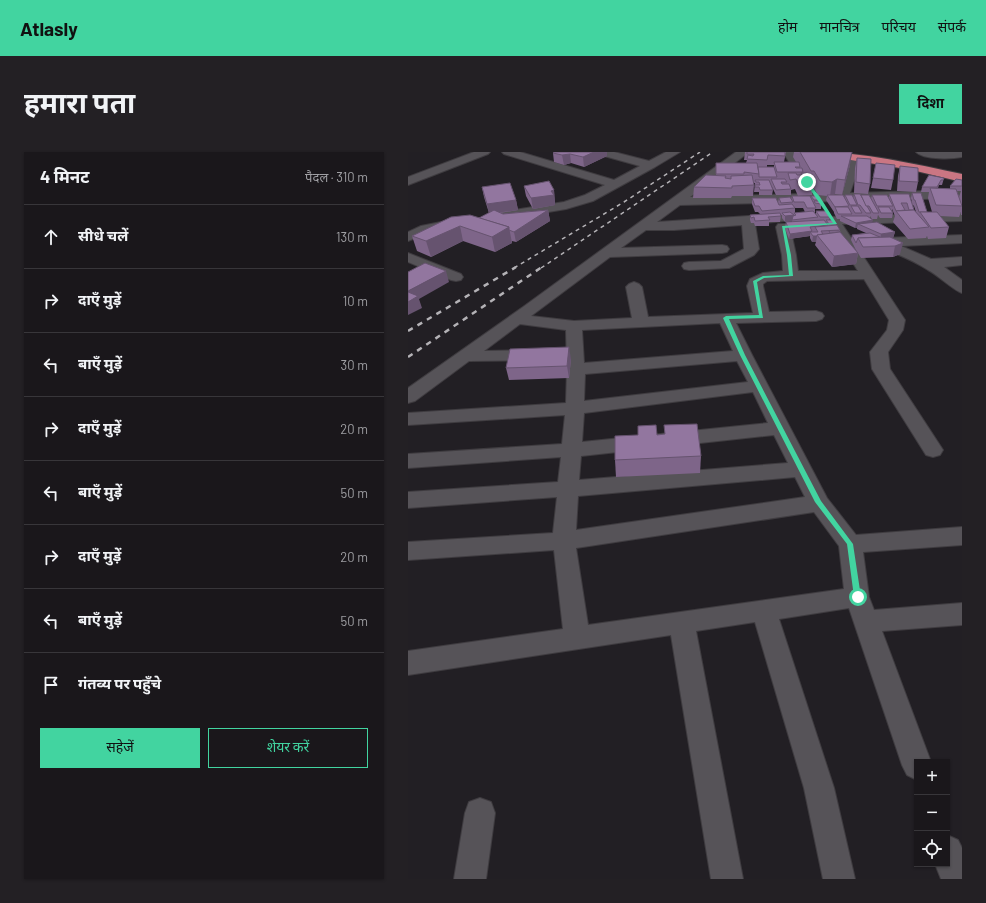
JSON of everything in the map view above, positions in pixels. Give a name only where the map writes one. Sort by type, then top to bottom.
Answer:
[{"type":"highway","points":[[820,152],[856,154],[956,170]]},
{"type":"highway","points":[[856,154],[962,178]]},
{"type":"street","points":[[408,181],[484,152]]},
{"type":"street","points":[[508,152],[616,184]]},
{"type":"street","points":[[601,152],[651,165]]},
{"type":"street","points":[[486,218],[566,205],[589,198],[674,152]]},
{"type":"street","points":[[408,397],[517,319],[675,200],[743,152]]},
{"type":"street","points":[[789,152],[799,170],[819,198],[828,220],[868,275],[897,320],[895,330],[879,352],[881,369],[933,450]]},
{"type":"street","points":[[922,152],[962,154]]},
{"type":"street","points":[[843,197],[856,154]]},
{"type":"street","points":[[946,154],[956,170]]},
{"type":"street","points":[[716,171],[739,170]]},
{"type":"street","points":[[784,170],[799,170]]},
{"type":"street","points":[[792,183],[807,182]]},
{"type":"street","points":[[705,185],[720,185]]},
{"type":"street","points":[[675,200],[962,194]]},
{"type":"street","points":[[828,220],[962,217]]},
{"type":"street","points":[[828,220],[881,242],[928,264],[952,278],[962,288]]},
{"type":"street","points":[[408,237],[426,230],[463,222]]},
{"type":"street","points":[[641,226],[674,226],[716,222],[749,225],[791,224],[789,255],[791,276]]},
{"type":"street","points":[[716,222],[722,249],[726,255],[738,257]]},
{"type":"street","points":[[689,266],[720,265],[729,263],[749,252],[752,249],[749,225]]},
{"type":"street","points":[[881,242],[962,240]]},
{"type":"street","points":[[605,253],[650,253],[722,249]]},
{"type":"street","points":[[408,257],[456,277]]},
{"type":"street","points":[[928,264],[962,261]]},
{"type":"street","points":[[762,316],[755,282],[763,277],[868,275]]},
{"type":"street","points":[[634,287],[641,322]]},
{"type":"street","points":[[517,319],[574,326],[762,316],[816,316]]},
{"type":"street","points":[[726,318],[742,355],[819,502],[850,544],[858,597],[915,759]]},
{"type":"street","points":[[574,326],[566,358],[575,408],[564,542],[577,638]]},
{"type":"street","points":[[465,356],[566,358],[742,355]]},
{"type":"street","points":[[408,419],[575,408],[759,386]]},
{"type":"street","points":[[408,461],[571,450],[780,428]]},
{"type":"street","points":[[408,500],[568,489],[801,469]]},
{"type":"street","points":[[408,551],[564,542],[819,502]]},
{"type":"street","points":[[850,544],[962,536]]},
{"type":"street","points":[[408,663],[858,597]]},
{"type":"street","points":[[764,610],[819,788],[839,879]]},
{"type":"street","points":[[866,621],[962,614]]},
{"type":"street","points":[[682,623],[727,879]]},
{"type":"street","points":[[470,879],[480,813]]},
{"type":"street","points":[[950,859],[957,879]]},
{"type":"building","points":[[594,152],[583,157],[570,154],[562,155],[553,153]]},
{"type":"building","points":[[747,152],[785,152],[785,156],[768,155],[767,160],[747,159],[748,155],[753,156],[754,154],[747,154]]},
{"type":"building","points":[[800,152],[852,152],[845,180],[837,179],[832,182],[820,181],[814,171],[811,171]]},
{"type":"building","points":[[857,158],[871,159],[870,184],[856,182]]},
{"type":"building","points":[[774,162],[799,162],[800,167],[795,167],[802,168],[803,172],[777,172]]},
{"type":"building","points":[[716,163],[757,163],[759,174],[744,172],[744,174],[716,174]]},
{"type":"building","points":[[876,163],[895,165],[893,180],[873,178]]},
{"type":"building","points":[[900,166],[918,168],[918,182],[899,181]]},
{"type":"building","points":[[758,167],[774,167],[777,177],[759,177]]},
{"type":"building","points":[[788,173],[802,175],[801,173],[807,173],[810,178],[806,178],[807,180],[811,180],[813,185],[799,185],[796,179],[790,180]]},
{"type":"building","points":[[706,175],[726,176],[725,178],[731,179],[731,176],[752,175],[754,185],[732,186],[732,188],[694,187]]},
{"type":"building","points":[[929,175],[944,178],[937,187],[922,187]]},
{"type":"building","points":[[771,179],[785,179],[787,182],[781,182],[782,184],[789,184],[791,189],[776,190]]},
{"type":"building","points":[[956,179],[962,180],[962,186],[950,186]]},
{"type":"building","points":[[755,180],[769,180],[773,190],[760,190],[759,187],[755,187],[755,185],[760,185],[759,182],[756,182]]},
{"type":"building","points":[[549,181],[554,190],[551,191],[554,195],[531,198],[524,186]]},
{"type":"building","points":[[510,183],[516,200],[487,204],[482,187]]},
{"type":"building","points":[[930,188],[956,189],[962,206],[936,205]]},
{"type":"building","points":[[912,193],[921,193],[927,212],[919,212]]},
{"type":"building","points":[[854,194],[860,194],[871,213],[866,213],[860,205],[858,205]]},
{"type":"building","points":[[889,194],[909,194],[914,210],[909,210],[907,203],[901,203],[905,210],[896,211]]},
{"type":"building","points":[[827,195],[843,195],[849,206],[835,207]]},
{"type":"building","points":[[845,195],[852,195],[857,205],[850,205]]},
{"type":"building","points":[[861,195],[869,195],[879,213],[873,213],[869,206],[866,206]]},
{"type":"building","points":[[872,195],[887,195],[893,206],[877,206]]},
{"type":"building","points":[[792,196],[810,196],[816,208],[807,208],[804,202],[794,202]]},
{"type":"building","points":[[811,196],[818,196],[820,200],[814,200]]},
{"type":"building","points":[[790,197],[793,202],[781,203],[779,198]]},
{"type":"building","points":[[752,198],[776,198],[779,205],[792,204],[795,208],[762,211],[759,206],[755,206]]},
{"type":"building","points":[[814,201],[820,201],[821,204],[815,203]]},
{"type":"building","points":[[851,206],[858,206],[862,213],[855,213]]},
{"type":"building","points":[[835,207],[848,207],[852,214],[838,214]]},
{"type":"building","points":[[878,207],[889,207],[893,213],[881,213]]},
{"type":"building","points":[[494,210],[503,214],[548,210],[514,232],[509,230],[509,227],[479,218]]},
{"type":"building","points":[[914,210],[929,227],[910,229],[896,211]]},
{"type":"building","points":[[813,211],[818,217],[792,220],[793,216],[796,215],[794,213]]},
{"type":"building","points":[[816,211],[826,211],[830,217],[820,217]]},
{"type":"building","points":[[790,212],[794,215],[785,216],[782,213]]},
{"type":"building","points":[[920,212],[937,212],[949,227],[931,228]]},
{"type":"building","points":[[780,213],[781,216],[768,217],[770,220],[755,221],[754,217],[751,218],[750,215]]},
{"type":"building","points":[[470,215],[509,227],[492,237],[460,226],[426,241],[412,236],[451,217]]},
{"type":"building","points":[[841,216],[867,216],[873,220],[856,223]]},
{"type":"building","points":[[824,220],[828,225],[810,227],[812,231],[790,234],[786,222]]},
{"type":"building","points":[[826,220],[833,220],[836,224],[829,224]]},
{"type":"building","points":[[877,222],[895,232],[881,234],[858,224]]},
{"type":"building","points":[[837,225],[840,230],[821,231],[823,234],[817,236],[813,236],[810,232],[818,232],[815,227]]},
{"type":"building","points":[[829,231],[839,231],[840,232],[830,233]]},
{"type":"building","points":[[840,232],[858,253],[834,256],[817,235]]},
{"type":"building","points":[[870,233],[880,237],[858,238],[856,243],[852,235]]},
{"type":"building","points":[[890,237],[903,243],[895,246],[863,247],[858,238]]},
{"type":"building","points":[[425,263],[446,271],[408,291],[408,272]]},
{"type":"building","points":[[408,292],[418,296],[408,302]]},
{"type":"building","points":[[569,347],[567,366],[506,368],[510,349]]},
{"type":"building","points":[[697,424],[701,456],[615,460],[615,436],[638,435],[638,426],[656,425],[657,435],[665,434],[664,425]]},
{"type":"railway","points":[[514,268],[624,202],[700,152]]},
{"type":"railway","points":[[541,268],[713,152]]},
{"type":"railway","points":[[408,331],[516,267]]},
{"type":"railway","points":[[408,357],[542,267]]},
{"type":"route","points":[[807,182],[835,224],[783,227],[789,255],[791,276],[763,277],[755,282],[762,316],[726,318],[742,355],[819,502],[850,544],[858,597]]}]
